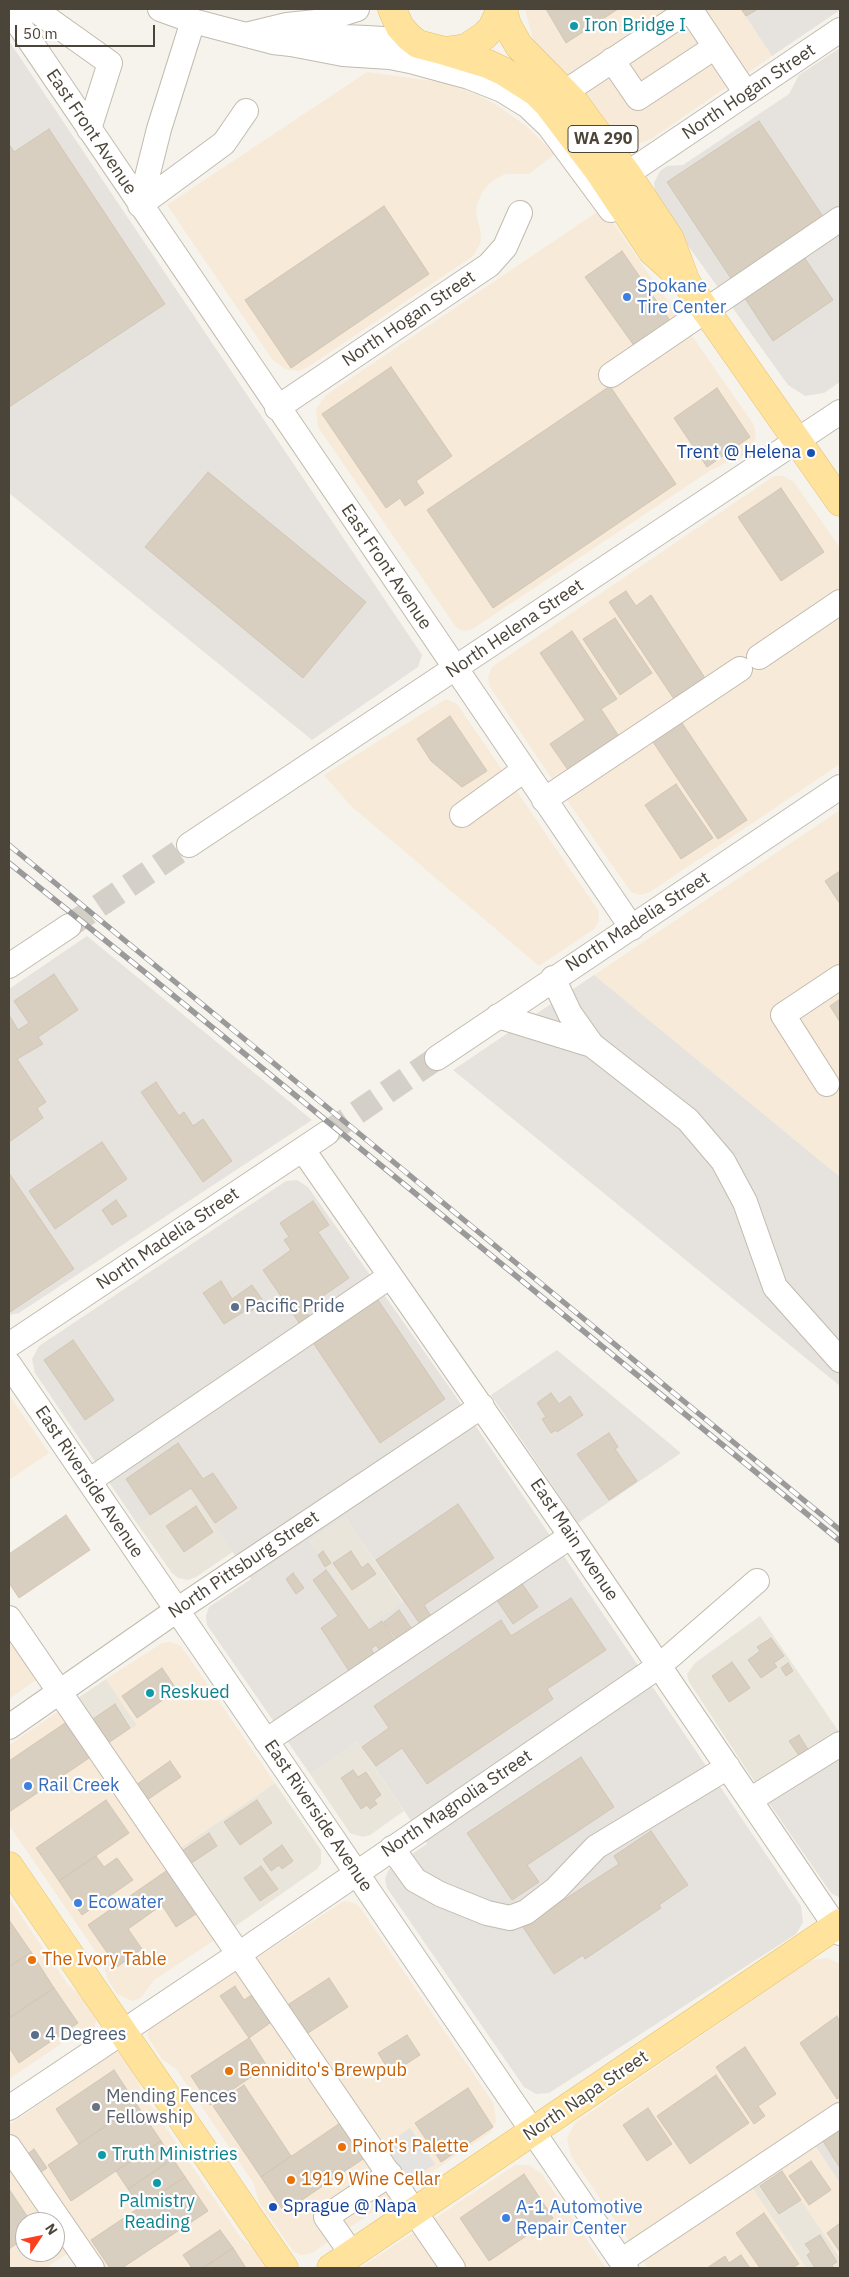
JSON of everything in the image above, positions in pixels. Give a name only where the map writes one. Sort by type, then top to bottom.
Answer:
[{"type":"main road","name":"WA 290","points":[[392,9],[400,27],[418,44],[488,64],[536,92],[670,239],[686,282]]},
{"type":"main road","name":"WA 290","points":[[502,9],[507,26],[523,51],[565,92],[585,115],[652,251],[686,282],[840,502]]},
{"type":"main road","points":[[445,52],[466,48],[476,43],[492,28],[502,9]]},
{"type":"main road","points":[[9,1866],[284,2268]]},
{"type":"main road","name":"North Napa Street","points":[[342,2261],[839,1928]]},
{"type":"street","points":[[34,9],[110,63],[89,130]]},
{"type":"street","points":[[160,9],[193,21],[273,42],[343,54],[410,61],[469,77],[512,95],[528,106],[549,126],[613,212],[652,251]]},
{"type":"street","points":[[248,34],[287,25],[316,22],[357,9]]},
{"type":"street","points":[[565,92],[690,9],[746,93]]},
{"type":"street","name":"East Front Avenue","points":[[9,10],[632,928]]},
{"type":"street","name":"East Front Avenue","points":[[140,205],[159,129],[193,21]]},
{"type":"street","name":"North Hogan Street","points":[[618,180],[840,30]]},
{"type":"street","points":[[291,44],[343,38],[400,40],[418,44]]},
{"type":"street","points":[[612,60],[638,98],[715,47]]},
{"type":"street","points":[[140,205],[224,143],[246,111]]},
{"type":"street","name":"North Hogan Street","points":[[278,408],[489,265],[505,247],[520,212]]},
{"type":"street","points":[[611,375],[840,219]]},
{"type":"street","name":"North Helena Street","points":[[189,845],[840,412]]},
{"type":"street","points":[[544,800],[840,602]]},
{"type":"street","points":[[462,815],[524,770]]},
{"type":"street","name":"North Madelia Street","points":[[437,1058],[553,978],[632,928],[840,787]]},
{"type":"street","points":[[9,966],[69,926]]},
{"type":"street","points":[[827,1084],[783,1015],[840,976]]},
{"type":"street","points":[[553,978],[570,1014],[592,1045],[688,1120],[723,1161],[745,1202],[775,1287],[840,1360]]},
{"type":"street","points":[[498,1016],[592,1045]]},
{"type":"street","name":"North Madelia Street","points":[[9,1345],[327,1133]]},
{"type":"street","name":"East Main Avenue","points":[[303,1150],[389,1277],[482,1406],[572,1536],[750,1800],[839,1928]]},
{"type":"street","points":[[89,1481],[389,1277]]},
{"type":"street","name":"East Riverside Avenue","points":[[9,1364],[624,2265]]},
{"type":"street","name":"North Pittsburg Street","points":[[9,1727],[177,1610],[482,1406]]},
{"type":"street","points":[[266,1741],[572,1536]]},
{"type":"street","name":"North Magnolia Street","points":[[9,2108],[239,1954],[659,1666],[757,1581]]},
{"type":"street","points":[[9,1618],[454,2268]]},
{"type":"street","points":[[750,1800],[840,1744]]},
{"type":"street","points":[[392,1848],[416,1880],[440,1894],[487,1913],[510,1918],[526,1912],[556,1889],[596,1847],[728,1767]]},
{"type":"street","points":[[624,2265],[840,2115]]},
{"type":"street","points":[[9,2147],[92,2268]]},
{"type":"street","points":[[342,2261],[326,2217],[390,2174]]},
{"type":"shaded area","points":[[525,9],[741,9],[772,56],[651,139],[640,143],[630,143],[613,134],[541,53],[533,39]]},
{"type":"shaded area","points":[[741,9],[840,9],[840,10],[772,56]]},
{"type":"shaded area","points":[[9,41],[422,655],[418,667],[312,740],[9,493]]},
{"type":"shaded area","points":[[840,48],[840,382],[824,393],[805,396],[788,385],[656,201],[654,183],[660,171],[667,166],[683,165],[789,94],[799,75]]},
{"type":"shaded area","points":[[367,72],[441,82],[476,94],[495,104],[525,125],[555,154],[529,174],[505,174],[492,181],[483,191],[477,204],[476,212],[481,234],[480,244],[473,256],[308,367],[299,371],[285,369],[272,359],[167,205]]},
{"type":"shaded area","points":[[603,208],[754,425],[756,439],[744,455],[711,470],[471,630],[462,631],[456,627],[318,427],[316,409],[326,395]]},
{"type":"shaded area","points":[[774,476],[783,476],[794,482],[840,548],[840,593],[556,785],[490,687],[488,677],[492,667]]},
{"type":"shaded area","points":[[840,611],[840,764],[650,892],[640,895],[631,892],[564,796]]},
{"type":"shaded area","points":[[446,699],[457,704],[598,910],[599,920],[594,929],[539,966],[350,805],[324,775]]},
{"type":"shaded area","points":[[840,810],[840,1177],[594,975]]},
{"type":"shaded area","points":[[87,936],[312,1120],[19,1313],[9,1315],[9,989]]},
{"type":"shaded area","points":[[594,975],[840,1177],[840,1386],[453,1070]]},
{"type":"shaded area","points":[[297,1180],[308,1187],[450,1388],[801,1906],[803,1922],[796,1934],[549,2093],[536,2094],[524,2087],[387,1888],[385,1879],[389,1869],[427,1844],[357,1742],[310,1774],[207,1625],[206,1616],[209,1607],[251,1579],[190,1490],[138,1525],[35,1373],[32,1359],[39,1346],[286,1181]],"holes":[[[345,1517],[403,1602],[368,1626],[310,1541]]]},
{"type":"shaded area","points":[[557,1350],[681,1453],[578,1523],[491,1395]]},
{"type":"shaded area","points":[[9,1395],[49,1453],[9,1480]]},
{"type":"shaded area","points":[[190,1489],[233,1552],[196,1577],[188,1580],[178,1578],[172,1573],[138,1525]]},
{"type":"shaded area","points":[[345,1517],[403,1603],[368,1626],[310,1541]]},
{"type":"shaded area","points":[[9,1611],[49,1671],[9,1699]]},
{"type":"shaded area","points":[[760,1616],[839,1732],[758,1787],[689,1682],[687,1674],[695,1663]]},
{"type":"shaded area","points":[[170,1642],[181,1646],[275,1783],[173,1853],[227,1932],[154,1980],[141,1998],[132,2001],[117,1994],[108,1980],[102,1961],[9,1825],[9,1745],[69,1704],[101,1750],[137,1725],[106,1679],[162,1643]]},
{"type":"shaded area","points":[[106,1679],[137,1725],[100,1750],[69,1704]]},
{"type":"shaded area","points":[[840,1731],[840,1898],[831,1893],[758,1787]]},
{"type":"shaded area","points":[[357,1742],[404,1811],[370,1835],[363,1837],[350,1833],[310,1774]]},
{"type":"shaded area","points":[[275,1783],[321,1850],[321,1863],[317,1869],[227,1932],[173,1853]]},
{"type":"shaded area","points":[[9,1898],[68,1985],[81,1995],[93,2010],[96,2022],[94,2027],[86,2034],[65,2041],[9,2079]]},
{"type":"shaded area","points":[[344,1901],[359,1906],[494,2104],[496,2121],[491,2132],[312,2253],[301,2255],[293,2251],[259,2202],[253,2182],[176,2069],[162,2059],[148,2037],[147,2027],[177,2010]]},
{"type":"shaded area","points":[[827,1958],[840,1964],[840,2123],[813,2142],[840,2183],[840,2258],[778,2166],[750,2185],[806,2268],[648,2268],[571,2156],[567,2138],[575,2123],[811,1960]]},
{"type":"shaded area","points":[[116,2051],[122,2054],[136,2073],[141,2091],[241,2238],[256,2250],[268,2268],[87,2268],[74,2249],[65,2255],[65,2212],[15,2212],[15,2262],[55,2262],[46,2268],[9,2268],[9,2125],[89,2070],[97,2057]]},
{"type":"shaded area","points":[[840,2123],[840,2183],[813,2142]]},
{"type":"shaded area","points":[[410,2128],[435,2164],[402,2186],[378,2150]]},
{"type":"shaded area","points":[[515,2165],[529,2165],[542,2174],[606,2268],[360,2268]]},
{"type":"shaded area","points":[[779,2166],[840,2258],[840,2268],[806,2268],[750,2185]]},
{"type":"building","name":"Iron Bridge I","points":[[546,9],[618,9],[566,43]]},
{"type":"building","points":[[741,9],[758,9],[746,16]]},
{"type":"building","points":[[759,121],[826,221],[734,283],[667,182]]},
{"type":"building","points":[[49,129],[165,304],[9,407],[9,144],[14,152]]},
{"type":"building","points":[[384,206],[429,274],[291,368],[245,300]]},
{"type":"building","points":[[622,251],[671,322],[635,347],[585,277]]},
{"type":"building","points":[[802,254],[833,300],[773,341],[742,294]]},
{"type":"building","points":[[391,367],[452,456],[416,481],[424,493],[405,506],[400,498],[386,508],[322,414]]},
{"type":"building","points":[[610,386],[676,484],[493,608],[427,510]]},
{"type":"building","points":[[717,388],[750,437],[707,467],[674,418]]},
{"type":"building","points":[[208,472],[366,602],[303,678],[145,547]]},
{"type":"building","points":[[781,488],[824,552],[781,581],[738,517]]},
{"type":"building","points":[[626,591],[636,606],[651,595],[705,678],[674,699],[609,602]]},
{"type":"building","points":[[615,618],[652,673],[620,695],[583,639]]},
{"type":"building","points":[[572,631],[617,699],[601,709],[620,738],[570,773],[550,744],[585,720],[540,653]]},
{"type":"building","points":[[450,716],[487,771],[462,787],[431,761],[417,739]]},
{"type":"building","points":[[680,720],[747,820],[718,839],[651,739]]},
{"type":"building","points":[[676,784],[713,838],[681,859],[645,805]]},
{"type":"building","points":[[840,871],[840,904],[825,881]]},
{"type":"building","points":[[54,974],[78,1010],[38,1037],[43,1044],[17,1059],[46,1102],[37,1108],[43,1118],[9,1142],[9,1015],[18,1030],[29,1023],[14,1001]]},
{"type":"building","points":[[840,999],[840,1022],[830,1006]]},
{"type":"building","points":[[156,1082],[179,1116],[184,1112],[193,1126],[203,1119],[232,1161],[203,1182],[141,1092]]},
{"type":"building","points":[[102,1142],[127,1179],[55,1229],[29,1191]]},
{"type":"building","points":[[9,1173],[74,1269],[10,1312],[9,1310]]},
{"type":"building","points":[[116,1200],[127,1216],[112,1225],[102,1210]]},
{"type":"building","points":[[313,1201],[329,1225],[318,1232],[349,1278],[304,1309],[314,1323],[304,1330],[263,1270],[291,1250],[284,1240],[289,1237],[280,1223]]},
{"type":"building","name":"Pacific Pride","points":[[221,1281],[232,1299],[252,1285],[264,1302],[247,1314],[245,1311],[224,1324],[203,1293]]},
{"type":"building","points":[[376,1297],[445,1399],[380,1443],[312,1341]]},
{"type":"building","points":[[73,1340],[114,1400],[85,1420],[44,1360]]},
{"type":"building","points":[[551,1393],[559,1404],[570,1396],[583,1415],[557,1432],[556,1430],[551,1433],[542,1419],[546,1417],[537,1403]]},
{"type":"building","points":[[609,1433],[618,1447],[615,1449],[637,1481],[609,1500],[577,1454]]},
{"type":"building","points":[[178,1443],[203,1479],[213,1473],[237,1508],[215,1523],[191,1488],[150,1515],[126,1479]]},
{"type":"building","points":[[458,1504],[494,1558],[424,1605],[431,1616],[420,1624],[376,1560]]},
{"type":"building","points":[[196,1506],[213,1532],[184,1552],[166,1526]]},
{"type":"building","points":[[66,1515],[90,1550],[19,1598],[9,1583],[9,1554]]},
{"type":"building","points":[[323,1551],[331,1563],[325,1567],[318,1555]]},
{"type":"building","points":[[351,1551],[362,1568],[368,1563],[376,1574],[352,1590],[333,1563]]},
{"type":"building","points":[[326,1570],[369,1630],[382,1621],[396,1642],[381,1652],[376,1645],[371,1649],[378,1660],[353,1677],[321,1628],[338,1616],[313,1580]]},
{"type":"building","points":[[293,1573],[304,1588],[296,1594],[286,1579]]},
{"type":"building","points":[[521,1582],[538,1607],[513,1624],[496,1599]]},
{"type":"building","points":[[571,1598],[606,1650],[547,1689],[553,1699],[427,1784],[402,1748],[376,1766],[362,1747],[389,1728],[374,1706],[501,1620],[511,1636]]},
{"type":"building","points":[[399,1610],[412,1629],[397,1640],[384,1622]]},
{"type":"building","points":[[771,1638],[784,1656],[774,1663],[777,1667],[761,1678],[748,1660],[760,1651],[757,1647]]},
{"type":"building","points":[[732,1662],[750,1688],[729,1702],[712,1676]]},
{"type":"building","points":[[788,1663],[793,1671],[786,1676],[781,1668]]},
{"type":"building","name":"Reskued","points":[[162,1668],[177,1690],[137,1718],[122,1696]]},
{"type":"building","points":[[115,1704],[130,1728],[108,1743],[93,1719]]},
{"type":"building","name":"Rail Creek","points":[[71,1719],[95,1754],[9,1812],[9,1761]]},
{"type":"building","points":[[799,1735],[809,1751],[800,1757],[789,1741]]},
{"type":"building","points":[[581,1757],[614,1807],[527,1865],[539,1882],[512,1900],[467,1833]]},
{"type":"building","points":[[170,1761],[181,1777],[147,1800],[136,1785]]},
{"type":"building","points":[[353,1770],[358,1777],[366,1772],[381,1795],[374,1800],[377,1804],[370,1809],[367,1805],[361,1809],[341,1778]]},
{"type":"building","points":[[106,1800],[129,1833],[59,1881],[36,1848]]},
{"type":"building","points":[[257,1800],[272,1823],[240,1845],[224,1822]]},
{"type":"building","points":[[651,1831],[688,1885],[659,1905],[661,1908],[585,1959],[583,1955],[554,1974],[519,1921],[555,1897],[559,1903],[619,1864],[614,1856]]},
{"type":"building","points":[[209,1833],[217,1846],[187,1866],[179,1853]]},
{"type":"building","points":[[282,1845],[293,1861],[282,1869],[279,1865],[271,1871],[263,1859]]},
{"type":"building","points":[[96,1856],[104,1867],[117,1858],[133,1880],[82,1915],[59,1881]]},
{"type":"building","points":[[261,1866],[278,1889],[260,1901],[244,1878]]},
{"type":"building","points":[[169,1869],[199,1912],[176,1927],[162,1905],[128,1929],[142,1949],[117,1967],[88,1925]]},
{"type":"building","points":[[9,1920],[31,1952],[9,1967]]},
{"type":"building","points":[[31,1952],[54,1988],[9,2018],[9,1967]]},
{"type":"building","points":[[329,1978],[348,2007],[305,2035],[286,2006]]},
{"type":"building","points":[[235,1986],[244,2000],[258,1991],[277,2018],[249,2038],[220,1996]]},
{"type":"building","name":"4 Degrees","points":[[54,1988],[78,2023],[19,2063],[9,2047],[9,2018]]},
{"type":"building","points":[[837,2016],[840,2022],[840,2097],[837,2099],[800,2043]]},
{"type":"building","points":[[407,2035],[420,2055],[391,2074],[378,2053]]},
{"type":"building","name":"Bennidito's Brewpub","points":[[249,2038],[267,2066],[210,2105],[191,2076]]},
{"type":"building","points":[[745,2047],[776,2094],[758,2106],[765,2116],[754,2124],[716,2067]]},
{"type":"building","name":"Mending Fences Fellowship","points":[[114,2070],[137,2105],[79,2144],[56,2109]]},
{"type":"building","points":[[716,2075],[749,2123],[690,2164],[657,2116]]},
{"type":"building","points":[[244,2085],[291,2156],[261,2177],[213,2106]]},
{"type":"building","points":[[468,2088],[493,2127],[441,2162],[415,2123]]},
{"type":"building","name":"Truth Ministries","points":[[137,2105],[161,2141],[71,2201],[48,2165]]},
{"type":"building","points":[[648,2108],[672,2144],[647,2161],[623,2125]]},
{"type":"building","points":[[346,2119],[369,2155],[284,2212],[261,2177]]},
{"type":"building","points":[[840,2125],[840,2168],[821,2138]]},
{"type":"building","points":[[161,2141],[173,2159],[128,2189],[116,2171]]},
{"type":"building","points":[[34,2149],[47,2168],[38,2174],[25,2156]]},
{"type":"building","name":"Palmistry Reading","points":[[173,2159],[185,2177],[140,2207],[128,2189]]},
{"type":"building","points":[[811,2161],[831,2190],[809,2205],[789,2176]]},
{"type":"building","points":[[782,2171],[801,2200],[779,2214],[760,2186]]},
{"type":"building","name":"A-1 Automotive Repair Center","points":[[524,2174],[553,2218],[489,2261],[460,2218]]},
{"type":"building","points":[[185,2177],[208,2211],[122,2268],[110,2268],[91,2240]]},
{"type":"building","points":[[9,2189],[24,2212],[15,2212],[15,2245],[9,2249]]},
{"type":"building","points":[[764,2213],[799,2264],[792,2268],[760,2268],[736,2233]]},
{"type":"building","points":[[840,2223],[840,2252],[827,2233]]},
{"type":"building","points":[[220,2230],[233,2248],[203,2268],[192,2268],[183,2255]]},
{"type":"building","points":[[820,2235],[837,2262],[832,2265],[833,2268],[815,2268],[807,2255],[811,2252],[805,2244]]},
{"type":"building","points":[[233,2248],[246,2268],[203,2268]]},
{"type":"building","points":[[741,2255],[750,2268],[707,2268],[725,2256],[729,2263]]},
{"type":"tunnel","points":[[69,926],[189,845]]},
{"type":"tunnel","points":[[327,1133],[437,1058]]},
{"type":"railway","points":[[9,845],[840,1530]]},
{"type":"railway","points":[[9,863],[840,1541]]},
{"type":"place","name":"Iron Bridge I","points":[[574,26]]},
{"type":"place","name":"Spokane Tire Center","points":[[627,297]]},
{"type":"place","name":"Trent @ Helena","points":[[811,453]]},
{"type":"place","name":"Pacific Pride","points":[[235,1307]]},
{"type":"place","name":"Reskued","points":[[150,1693]]},
{"type":"place","name":"Rail Creek","points":[[28,1786]]},
{"type":"place","name":"Ecowater","points":[[78,1903]]},
{"type":"place","name":"The Ivory Table","points":[[32,1960]]},
{"type":"place","name":"4 Degrees","points":[[35,2035]]},
{"type":"place","name":"Bennidito's Brewpub","points":[[229,2071]]},
{"type":"place","name":"Mending Fences Fellowship","points":[[96,2107]]},
{"type":"place","name":"Pinot's Palette","points":[[342,2147]]},
{"type":"place","name":"Truth Ministries","points":[[102,2155]]},
{"type":"place","name":"1919 Wine Cellar","points":[[291,2180]]},
{"type":"place","name":"Palmistry Reading","points":[[157,2183]]},
{"type":"place","name":"Sprague @ Napa","points":[[273,2207]]},
{"type":"place","name":"A-1 Automotive Repair Center","points":[[506,2218]]}]
